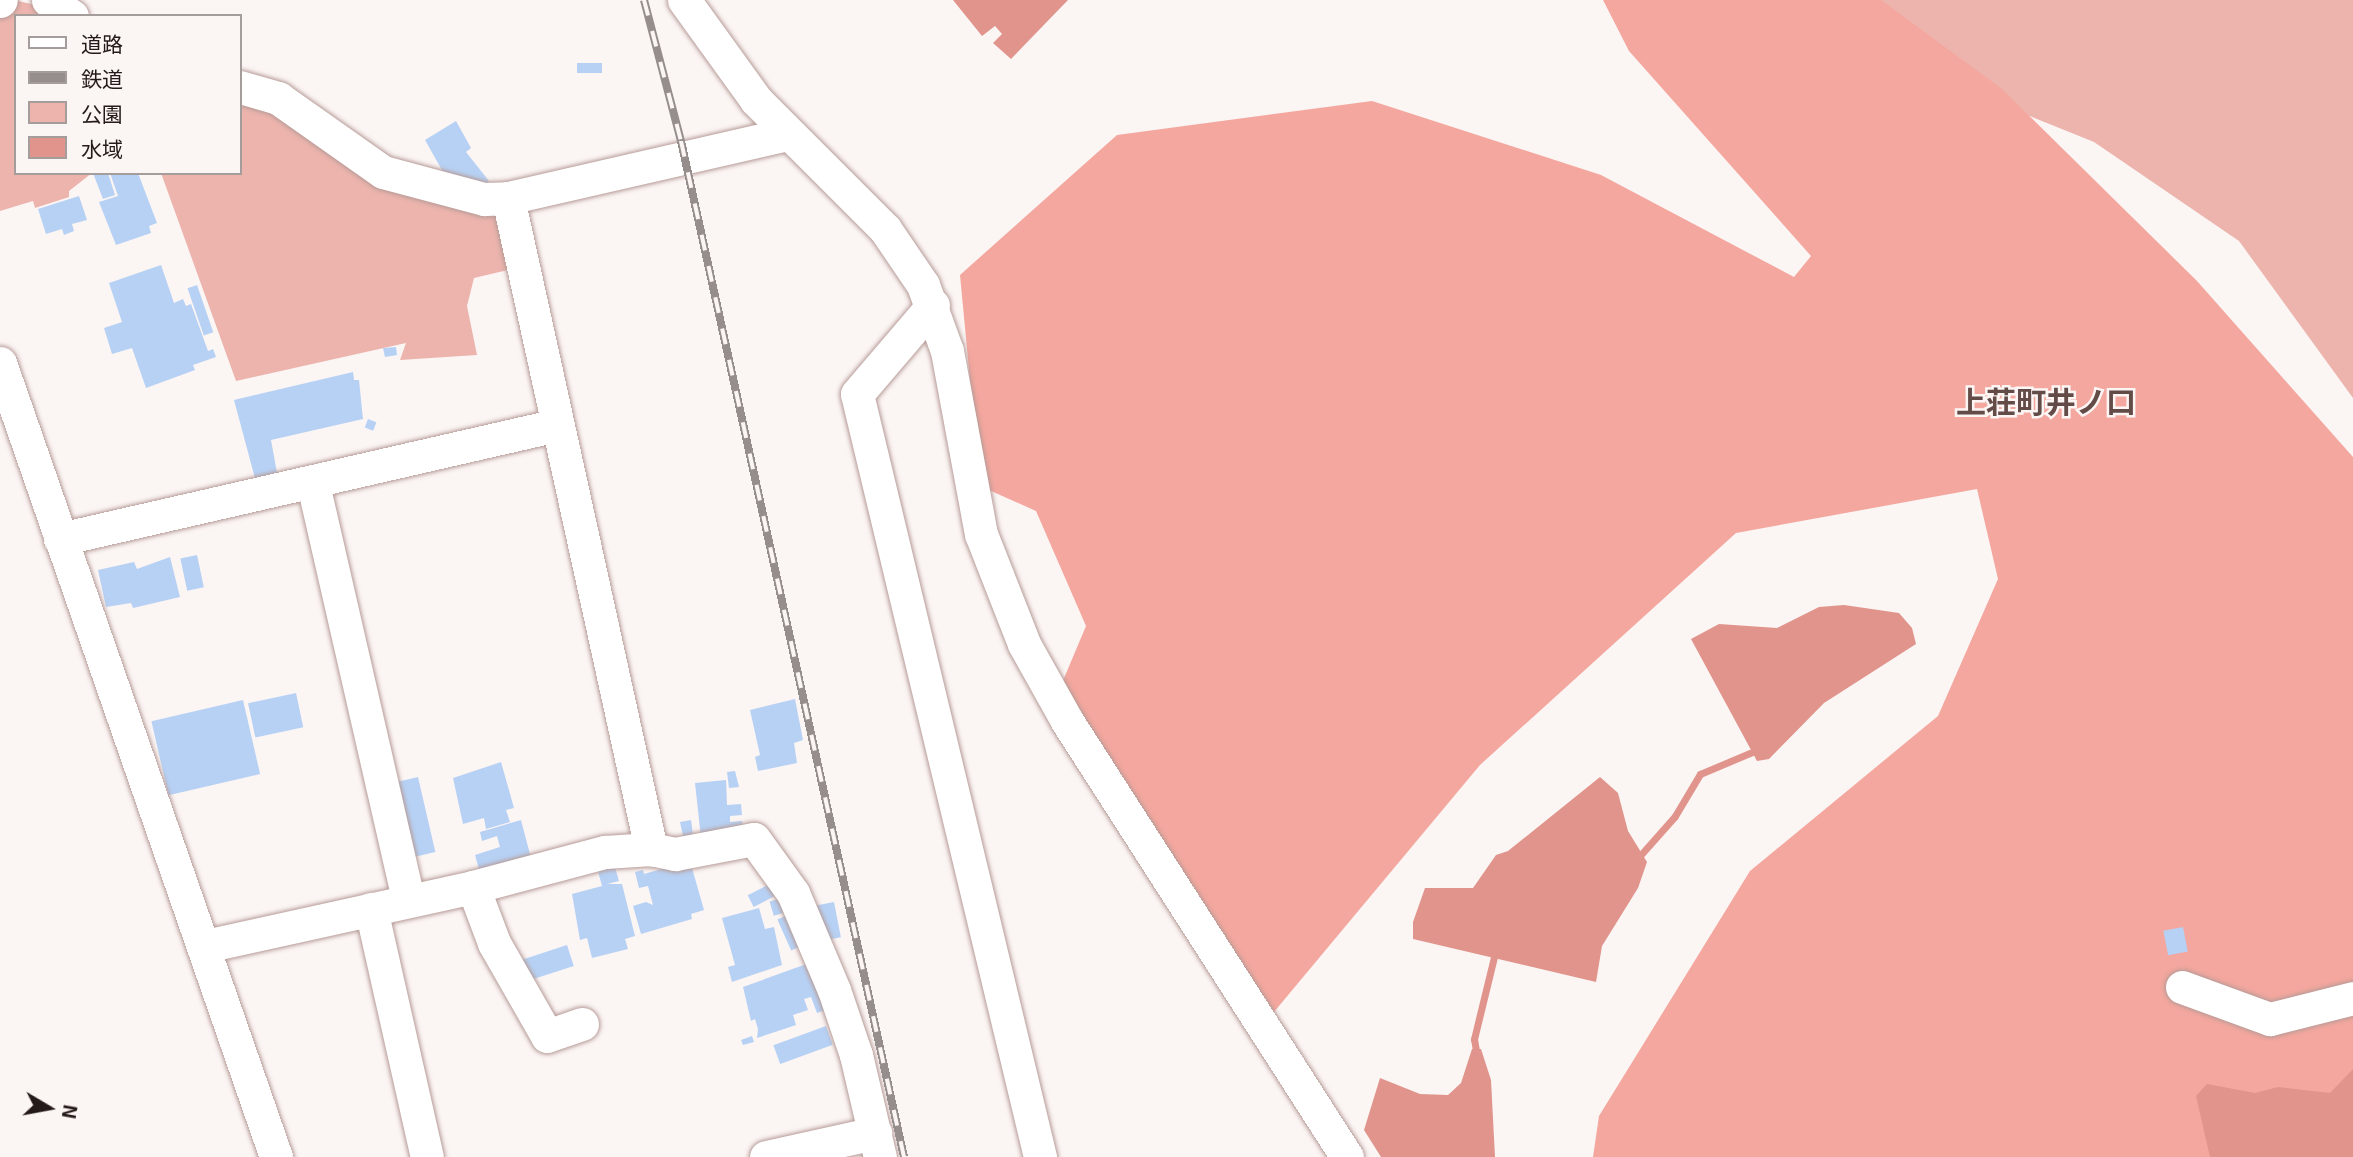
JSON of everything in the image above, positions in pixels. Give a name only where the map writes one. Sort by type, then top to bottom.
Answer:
[{"type":"street","points":[[48,0],[69,14]]},
{"type":"street","points":[[684,0],[756,100],[787,134],[885,229],[933,305],[947,351],[981,534],[1024,644],[1067,720],[1347,1157]]},
{"type":"street","points":[[242,88],[278,98],[383,172],[484,199],[508,198],[787,134]]},
{"type":"street","points":[[508,198],[651,849]]},
{"type":"street","points":[[933,305],[857,394],[1040,1157]]},
{"type":"street","points":[[0,363],[205,946],[276,1157]]},
{"type":"street","points":[[60,539],[313,484],[557,425]]},
{"type":"street","points":[[313,484],[408,900]]},
{"type":"street","points":[[205,946],[474,887],[605,852],[651,849],[675,854],[754,839],[793,893],[834,990],[856,1055],[878,1145],[766,1157]]},
{"type":"street","points":[[474,887],[494,943],[547,1036],[582,1024]]},
{"type":"street","points":[[371,909],[427,1157]]},
{"type":"street","points":[[2182,987],[2270,1019],[2353,998]]},
{"type":"green space","points":[[13,0],[36,5],[47,14],[14,14],[14,175],[89,175],[69,191],[69,197],[35,208],[33,201],[0,211],[0,12]]},
{"type":"green space","points":[[1832,0],[2353,0],[2353,398],[2239,241],[2094,142],[1923,73]]},
{"type":"green space","points":[[242,98],[259,102],[444,200],[497,216],[516,268],[474,278],[467,306],[477,355],[400,360],[406,343],[236,381],[162,175],[242,175]]},
{"type":"shaded area","points":[[1603,0],[1881,0],[2002,89],[2197,281],[2353,457],[2353,1157],[1593,1157],[1599,1116],[1750,871],[1938,716],[1998,579],[1977,489],[1736,533],[1480,765],[1269,1018],[1062,683],[1086,626],[1036,511],[980,486],[960,275],[1117,135],[1372,101],[1601,175],[1794,277],[1811,256],[1629,51]]},
{"type":"water","points":[[953,0],[1068,0],[1011,59],[993,43],[1002,34],[995,26],[982,36]]},
{"type":"water","points":[[1844,605],[1899,613],[1912,628],[1916,644],[1824,703],[1769,759],[1757,761],[1691,639],[1719,624],[1777,628],[1819,607]]},
{"type":"water","points":[[1600,777],[1618,793],[1628,831],[1647,862],[1638,888],[1602,946],[1596,982],[1413,939],[1413,922],[1425,888],[1473,888],[1496,855],[1508,851]]},
{"type":"water","points":[[1472,1049],[1481,1049],[1491,1080],[1495,1157],[1381,1157],[1364,1130],[1380,1078],[1420,1094],[1448,1095],[1461,1083]]},
{"type":"water","points":[[2353,1069],[2353,1157],[2210,1157],[2196,1096],[2207,1084],[2255,1093],[2278,1087],[2330,1093]]},
{"type":"building","points":[[577,63],[602,63],[602,73],[577,73]]},
{"type":"building","points":[[456,121],[471,148],[466,152],[489,181],[480,188],[447,179],[425,140]]},
{"type":"building","points":[[94,175],[109,175],[115,195],[103,199]]},
{"type":"building","points":[[111,175],[139,175],[157,223],[149,226],[151,233],[116,245],[99,202],[118,196]]},
{"type":"building","points":[[79,196],[87,220],[72,224],[74,231],[64,235],[62,229],[46,234],[38,209]]},
{"type":"building","points":[[161,265],[174,303],[183,299],[186,306],[191,304],[208,351],[213,349],[216,357],[193,365],[195,370],[146,388],[132,348],[112,354],[104,328],[122,322],[109,283]]},
{"type":"building","points":[[197,285],[213,332],[204,336],[188,288]]},
{"type":"building","points":[[396,347],[397,355],[385,357],[383,348]]},
{"type":"building","points":[[353,372],[354,380],[359,380],[363,419],[271,440],[277,473],[256,482],[234,400]]},
{"type":"building","points":[[368,419],[376,422],[373,431],[365,427]]},
{"type":"building","points":[[197,555],[204,587],[187,591],[180,559]]},
{"type":"building","points":[[170,557],[180,597],[133,608],[131,603],[106,607],[98,570],[134,562],[137,569]]},
{"type":"building","points":[[296,693],[303,727],[255,737],[248,703]]},
{"type":"building","points":[[795,699],[803,740],[794,743],[797,763],[758,771],[755,757],[760,755],[750,710]]},
{"type":"building","points":[[243,700],[260,774],[169,795],[151,721]]},
{"type":"building","points":[[501,762],[514,808],[506,810],[510,822],[486,829],[484,818],[463,824],[453,778]]},
{"type":"building","points":[[735,771],[739,787],[729,788],[727,772]]},
{"type":"building","points":[[418,777],[435,852],[413,857],[396,782]]},
{"type":"building","points":[[726,780],[727,805],[741,804],[742,815],[730,816],[730,822],[742,821],[744,834],[701,838],[695,783]]},
{"type":"building","points":[[521,820],[531,858],[480,873],[475,855],[500,847],[497,836],[482,841],[480,832]]},
{"type":"building","points":[[691,820],[693,835],[683,836],[680,822]]},
{"type":"building","points":[[613,860],[619,881],[607,884],[622,884],[635,936],[625,939],[628,949],[592,958],[587,938],[580,940],[572,894],[602,886],[596,864]]},
{"type":"building","points":[[690,861],[704,910],[691,914],[692,919],[641,934],[633,906],[646,902],[653,905],[648,886],[639,888],[635,872],[643,870],[644,874]]},
{"type":"building","points":[[770,884],[776,896],[754,907],[748,895]]},
{"type":"building","points":[[785,897],[789,911],[774,916],[770,901]]},
{"type":"building","points":[[834,902],[841,937],[823,941],[816,905]]},
{"type":"building","points":[[759,908],[765,929],[774,927],[782,965],[732,982],[728,967],[735,965],[722,918]]},
{"type":"building","points":[[792,913],[806,944],[791,951],[777,920]]},
{"type":"building","points":[[2183,927],[2188,952],[2168,955],[2163,931]]},
{"type":"building","points":[[567,945],[574,966],[523,982],[517,961]]},
{"type":"building","points":[[812,962],[829,1009],[817,1013],[811,997],[804,999],[808,1010],[793,1015],[796,1025],[757,1038],[758,1029],[755,1019],[751,1021],[743,987]]},
{"type":"building","points":[[826,1026],[833,1045],[780,1064],[773,1045]]},
{"type":"building","points":[[752,1036],[754,1042],[743,1045],[741,1040]]},
{"type":"waterway","points":[[1637,859],[1675,816],[1700,774],[1752,752]]},
{"type":"waterway","points":[[1477,1056],[1474,1039],[1495,953],[1500,951]]},
{"type":"railway","points":[[644,0],[681,141],[904,1157]]},
{"type":"district","name":"上荘町井ノ口","points":[[2046,401]]}]
